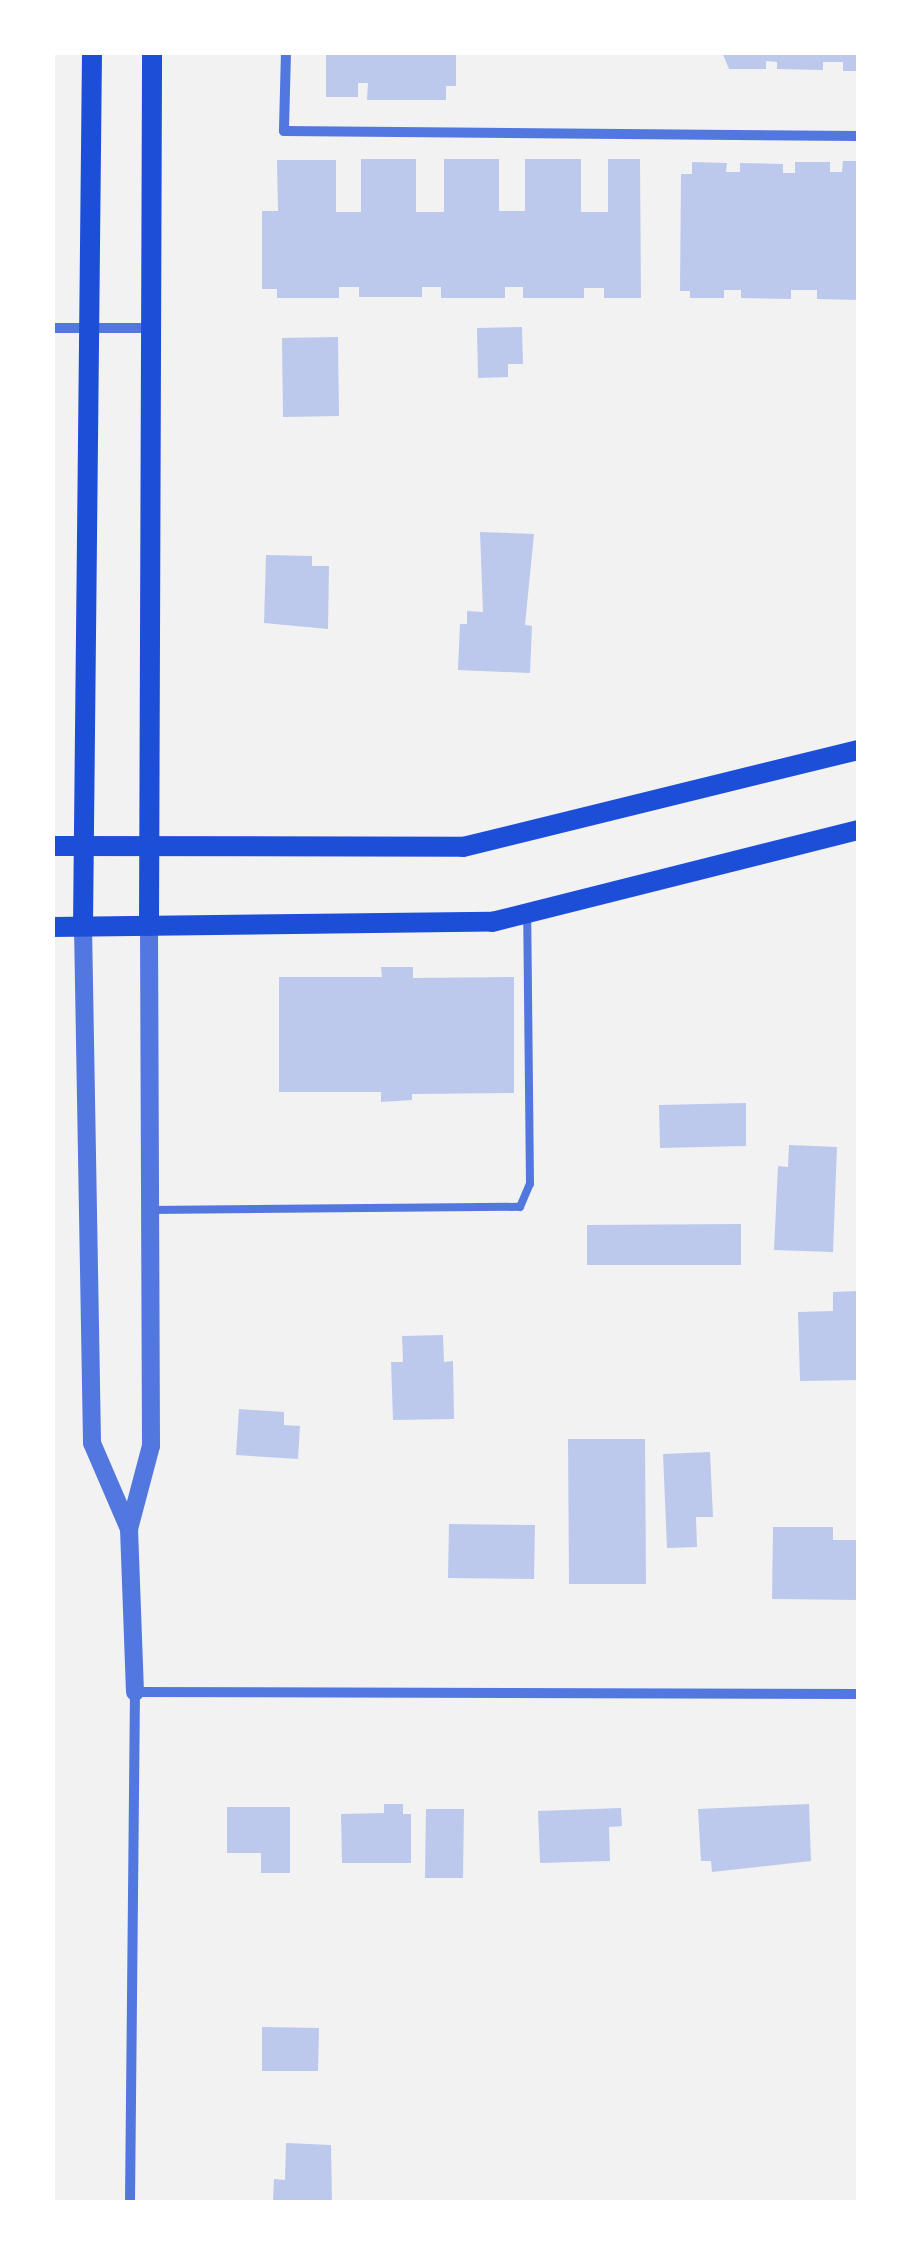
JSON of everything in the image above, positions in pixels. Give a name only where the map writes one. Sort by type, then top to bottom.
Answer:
[{"type":"main road","points":[[84,926],[92,52]]},
{"type":"main road","points":[[149,926],[152,52]]},
{"type":"main road","points":[[52,846],[463,847],[858,750]]},
{"type":"main road","points":[[52,927],[492,922],[858,830]]},
{"type":"street","points":[[286,52],[284,130],[858,136]]},
{"type":"street","points":[[52,328],[151,328]]},
{"type":"street","points":[[84,926],[92,1443],[129,1529]]},
{"type":"street","points":[[130,2202],[135,1692],[129,1529],[151,1446],[149,926]]},
{"type":"street","points":[[135,1692],[858,1694]]},
{"type":"lane","points":[[150,1210],[520,1208],[530,1184],[532,958],[526,914]]},
{"type":"building","points":[[326,52],[456,52],[456,86],[446,86],[446,100],[367,100],[368,83],[358,83],[358,97],[326,97]]},
{"type":"building","points":[[722,52],[858,52],[858,71],[843,71],[843,62],[823,62],[823,70],[777,69],[777,62],[766,61],[766,69],[729,69]]},
{"type":"building","points":[[361,159],[416,159],[416,212],[444,212],[444,159],[499,159],[499,211],[525,211],[525,159],[581,159],[581,212],[608,212],[608,159],[640,159],[641,298],[604,298],[604,288],[584,288],[584,298],[523,298],[523,287],[505,287],[505,298],[441,298],[441,287],[422,287],[422,297],[359,297],[359,287],[339,287],[339,298],[277,298],[277,289],[262,289],[262,211],[278,211],[277,160],[336,160],[336,212],[361,212]]},
{"type":"building","points":[[843,161],[858,161],[858,300],[817,299],[817,290],[791,290],[791,299],[741,298],[741,290],[724,290],[724,298],[690,298],[690,291],[680,291],[681,174],[692,174],[692,162],[727,163],[726,172],[740,172],[740,163],[783,164],[783,173],[795,173],[795,162],[830,162],[830,172],[842,172]]},
{"type":"building","points":[[522,327],[523,364],[508,364],[508,377],[478,378],[477,328]]},
{"type":"building","points":[[338,337],[339,416],[283,417],[282,338]]},
{"type":"building","points":[[480,532],[534,534],[525,625],[532,626],[530,673],[458,670],[460,624],[467,624],[467,611],[483,612]]},
{"type":"building","points":[[266,555],[312,556],[312,566],[329,566],[328,629],[264,623]]},
{"type":"building","points":[[381,967],[413,967],[413,978],[514,977],[514,1093],[412,1094],[412,1100],[381,1102],[381,1092],[279,1092],[279,977],[382,977]]},
{"type":"building","points":[[746,1103],[746,1146],[660,1148],[659,1105]]},
{"type":"building","points":[[789,1145],[837,1147],[833,1252],[774,1250],[778,1166],[788,1167]]},
{"type":"building","points":[[741,1224],[741,1265],[587,1265],[587,1225]]},
{"type":"building","points":[[858,1291],[858,1380],[800,1381],[798,1312],[833,1311],[833,1292]]},
{"type":"building","points":[[443,1335],[444,1362],[453,1361],[454,1419],[393,1420],[391,1362],[403,1362],[402,1336]]},
{"type":"building","points":[[239,1409],[284,1412],[284,1425],[300,1426],[298,1459],[236,1455]]},
{"type":"building","points":[[568,1439],[645,1439],[646,1584],[569,1584]]},
{"type":"building","points":[[710,1452],[713,1517],[696,1517],[697,1547],[667,1548],[663,1454]]},
{"type":"building","points":[[449,1524],[535,1525],[534,1579],[448,1578]]},
{"type":"building","points":[[773,1527],[833,1527],[833,1540],[857,1540],[858,1600],[772,1599]]},
{"type":"building","points":[[384,1804],[403,1804],[403,1814],[411,1814],[411,1863],[342,1863],[341,1814],[384,1813]]},
{"type":"building","points":[[809,1804],[811,1861],[712,1872],[711,1861],[701,1861],[698,1809]]},
{"type":"building","points":[[227,1807],[290,1807],[290,1873],[261,1873],[261,1853],[227,1853]]},
{"type":"building","points":[[621,1808],[622,1826],[609,1827],[610,1861],[540,1863],[538,1811]]},
{"type":"building","points":[[426,1809],[464,1809],[463,1878],[425,1878]]},
{"type":"building","points":[[262,2027],[319,2028],[318,2071],[262,2071]]},
{"type":"building","points":[[286,2143],[331,2145],[332,2202],[273,2202],[274,2179],[285,2180]]}]
